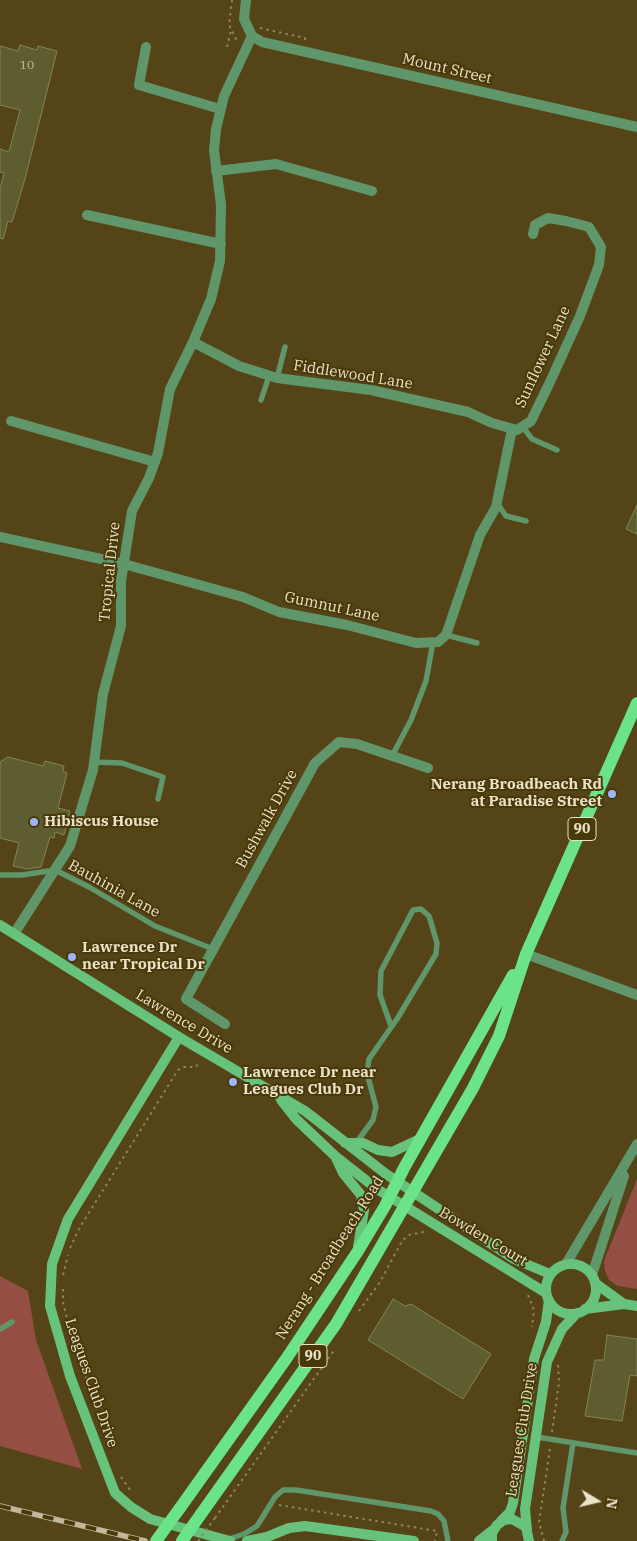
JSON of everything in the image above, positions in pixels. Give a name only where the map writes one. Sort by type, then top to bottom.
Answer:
[{"type":"main road","name":"Nerang - Broadbeach Road","points":[[182,1541],[336,1324],[473,1088],[499,1036],[526,954],[637,703]]},
{"type":"main road","name":"Nerang - Broadbeach Road","points":[[156,1541],[286,1360],[358,1251],[390,1198],[397,1181],[526,954]]},
{"type":"street","points":[[246,0],[244,19],[252,36]]},
{"type":"street","name":"Tropical Drive","points":[[14,934],[70,846],[94,762],[103,694],[121,626],[121,581],[132,511],[155,462],[170,389],[211,299],[220,261],[221,205],[214,150],[220,109],[252,36]]},
{"type":"street","name":"Mount Street","points":[[252,36],[262,42],[637,127]]},
{"type":"street","points":[[146,47],[139,85],[220,109]]},
{"type":"street","points":[[216,171],[276,164],[372,191]]},
{"type":"street","points":[[87,215],[221,244]]},
{"type":"street","name":"Sunflower Lane","points":[[446,636],[480,535],[497,502],[517,427],[530,421],[580,316],[598,265],[601,247],[589,227],[548,218],[535,225],[533,234]]},
{"type":"street","name":"Fiddlewood Lane","points":[[193,342],[239,366],[273,377],[381,392],[468,412],[492,424],[517,427]]},
{"type":"street","points":[[11,421],[155,462]]},
{"type":"street","name":"Gumnut Lane","points":[[0,537],[124,564],[243,597],[279,612],[363,629],[416,643],[438,642],[446,636]]},
{"type":"street","name":"Bushwalk Drive","points":[[226,1024],[186,999],[316,763],[339,742],[357,744],[428,768]]},
{"type":"street","name":"Lawrence Drive","points":[[0,925],[179,1037],[305,1111],[345,1143],[414,1191]]},
{"type":"street","points":[[526,954],[637,995]]},
{"type":"street","name":"Leagues Club Drive","points":[[179,1037],[68,1219],[52,1264],[50,1306],[70,1376],[115,1493],[131,1508],[150,1520],[230,1541]]},
{"type":"street","name":"Lawrence Drive","points":[[277,1095],[296,1119],[335,1156],[404,1207]]},
{"type":"street","points":[[345,1143],[392,1152],[423,1137]]},
{"type":"street","points":[[566,1264],[637,1144]]},
{"type":"street","points":[[335,1156],[343,1173],[361,1195],[364,1210],[358,1251]]},
{"type":"street","points":[[581,1311],[594,1299],[594,1279],[630,1158]]},
{"type":"street","name":"Bowden Court","points":[[414,1191],[514,1259],[550,1274]]},
{"type":"street","name":"Bowden Court","points":[[404,1207],[548,1297]]},
{"type":"street","points":[[624,1304],[581,1266],[566,1264],[556,1268],[550,1274],[546,1284],[548,1297],[561,1312],[581,1311],[624,1304],[637,1306]]},
{"type":"street","name":"Leagues Club Drive","points":[[493,1530],[512,1505],[534,1359],[546,1322],[548,1297]]},
{"type":"street","name":"Leagues Club Drive","points":[[529,1541],[524,1513],[547,1362],[562,1329],[581,1311]]},
{"type":"street","points":[[518,1468],[528,1450],[530,1439],[537,1437]]},
{"type":"street","points":[[501,1521],[515,1519],[528,1530]]},
{"type":"street","points":[[247,1541],[266,1537],[289,1528],[306,1526],[414,1541]]},
{"type":"street","points":[[479,1541],[493,1530]]},
{"type":"street","points":[[492,1541],[493,1530]]},
{"type":"lane","points":[[261,400],[286,347]]},
{"type":"lane","points":[[517,427],[532,439],[557,450]]},
{"type":"lane","points":[[497,502],[506,516],[526,521]]},
{"type":"lane","points":[[446,636],[477,644]]},
{"type":"lane","points":[[392,756],[411,720],[426,681],[433,642]]},
{"type":"lane","points":[[94,762],[122,763],[163,777],[158,799]]},
{"type":"lane","name":"Bauhinia Lane","points":[[0,875],[22,875],[55,870],[89,887],[155,926],[213,948]]},
{"type":"lane","points":[[356,1144],[373,1120],[376,1107],[368,1073],[369,1059],[402,1011],[436,954],[436,943],[429,916],[422,909],[413,910],[381,971],[380,995],[391,1026]]},
{"type":"lane","points":[[0,1329],[12,1322]]},
{"type":"lane","points":[[537,1437],[637,1454]]},
{"type":"lane","points":[[562,1541],[566,1532],[563,1508],[573,1443]]},
{"type":"lane","points":[[224,1540],[254,1528],[283,1490],[296,1490],[431,1511],[438,1514],[444,1521],[448,1541]]},
{"type":"path","points":[[232,0],[228,18],[231,30],[238,43],[246,49]]},
{"type":"path","points":[[256,22],[260,28],[305,38],[302,51]]},
{"type":"path","points":[[227,47],[231,30]]},
{"type":"path","points":[[63,1276],[68,1252],[80,1227],[178,1070],[184,1067],[196,1066],[205,1052]]},
{"type":"path","points":[[418,1227],[418,1232]]},
{"type":"path","points":[[63,1285],[63,1302],[69,1327],[110,1446]]},
{"type":"path","points":[[119,1474],[133,1495]]},
{"type":"path","points":[[271,1504],[437,1531],[436,1541]]},
{"type":"path","points":[[198,1541],[215,1518]]},
{"type":"path","points":[[208,1526],[217,1529]]},
{"type":"shaded area","points":[[637,1179],[637,1289],[618,1286],[609,1280],[605,1271],[604,1261]]},
{"type":"shaded area","points":[[0,1276],[28,1291],[36,1340],[82,1469],[0,1446]]},
{"type":"building","points":[[20,45],[37,50],[38,46],[57,51],[25,179],[12,222],[8,221],[3,239],[0,238],[0,189],[4,173],[0,172],[0,149],[9,152],[20,110],[0,105],[0,46],[18,51]]},
{"type":"building","points":[[637,505],[637,534],[626,529]]},
{"type":"building","name":"Hibiscus House","points":[[8,757],[43,766],[45,761],[64,766],[63,771],[67,773],[58,808],[70,811],[64,835],[55,832],[54,838],[50,837],[41,867],[27,869],[13,866],[19,843],[0,838],[0,762]]},
{"type":"building","points":[[393,1299],[405,1306],[411,1304],[491,1354],[463,1399],[368,1340]]},
{"type":"building","points":[[607,1335],[637,1339],[637,1376],[630,1375],[622,1421],[585,1416],[595,1360],[604,1360]]},
{"type":"railway","points":[[0,1506],[145,1541]]},
{"type":"place","name":"Nerang Broadbeach Rd at Paradise Street","points":[[612,794]]},
{"type":"place","name":"Hibiscus House","points":[[34,822]]},
{"type":"place","name":"Lawrence Dr near Tropical Dr","points":[[72,957]]},
{"type":"place","name":"Lawrence Dr near Leagues Club Dr","points":[[233,1082]]}]
